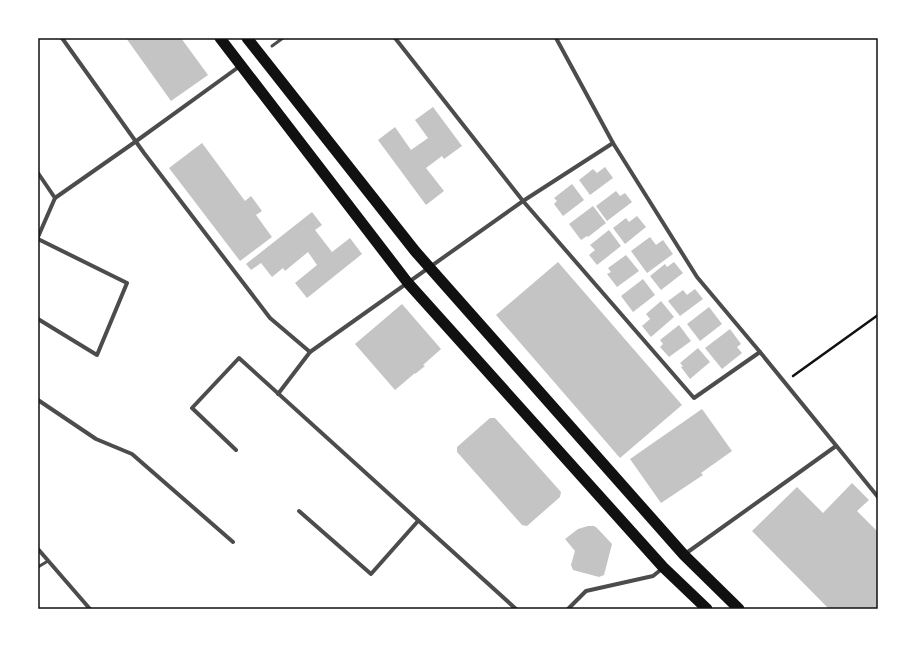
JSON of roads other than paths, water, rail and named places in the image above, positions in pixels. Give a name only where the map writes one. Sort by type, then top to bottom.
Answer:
[{"type":"highway","points":[[220,38],[408,283],[663,567],[707,609]]},
{"type":"highway","points":[[247,38],[415,251],[684,555],[739,609]]},
{"type":"street","points":[[62,38],[135,142],[270,318],[310,352]]},
{"type":"street","points":[[395,38],[523,201],[694,398],[760,352]]},
{"type":"street","points":[[556,38],[613,142],[697,277],[878,497]]},
{"type":"street","points":[[38,319],[97,355],[127,283],[38,238],[55,198],[240,66]]},
{"type":"street","points":[[278,394],[310,352],[523,201],[613,142]]},
{"type":"street","points":[[38,173],[55,198]]},
{"type":"street","points":[[236,450],[192,408],[238,358],[516,609]]},
{"type":"street","points":[[38,400],[96,439],[132,454],[234,542]]},
{"type":"street","points":[[684,555],[836,446]]},
{"type":"street","points":[[299,511],[371,574],[418,521]]},
{"type":"street","points":[[38,549],[90,609]]},
{"type":"street","points":[[568,609],[586,591],[653,576],[663,567]]},
{"type":"lane","points":[[272,46],[283,38]]},
{"type":"lane","points":[[38,567],[48,561]]}]
